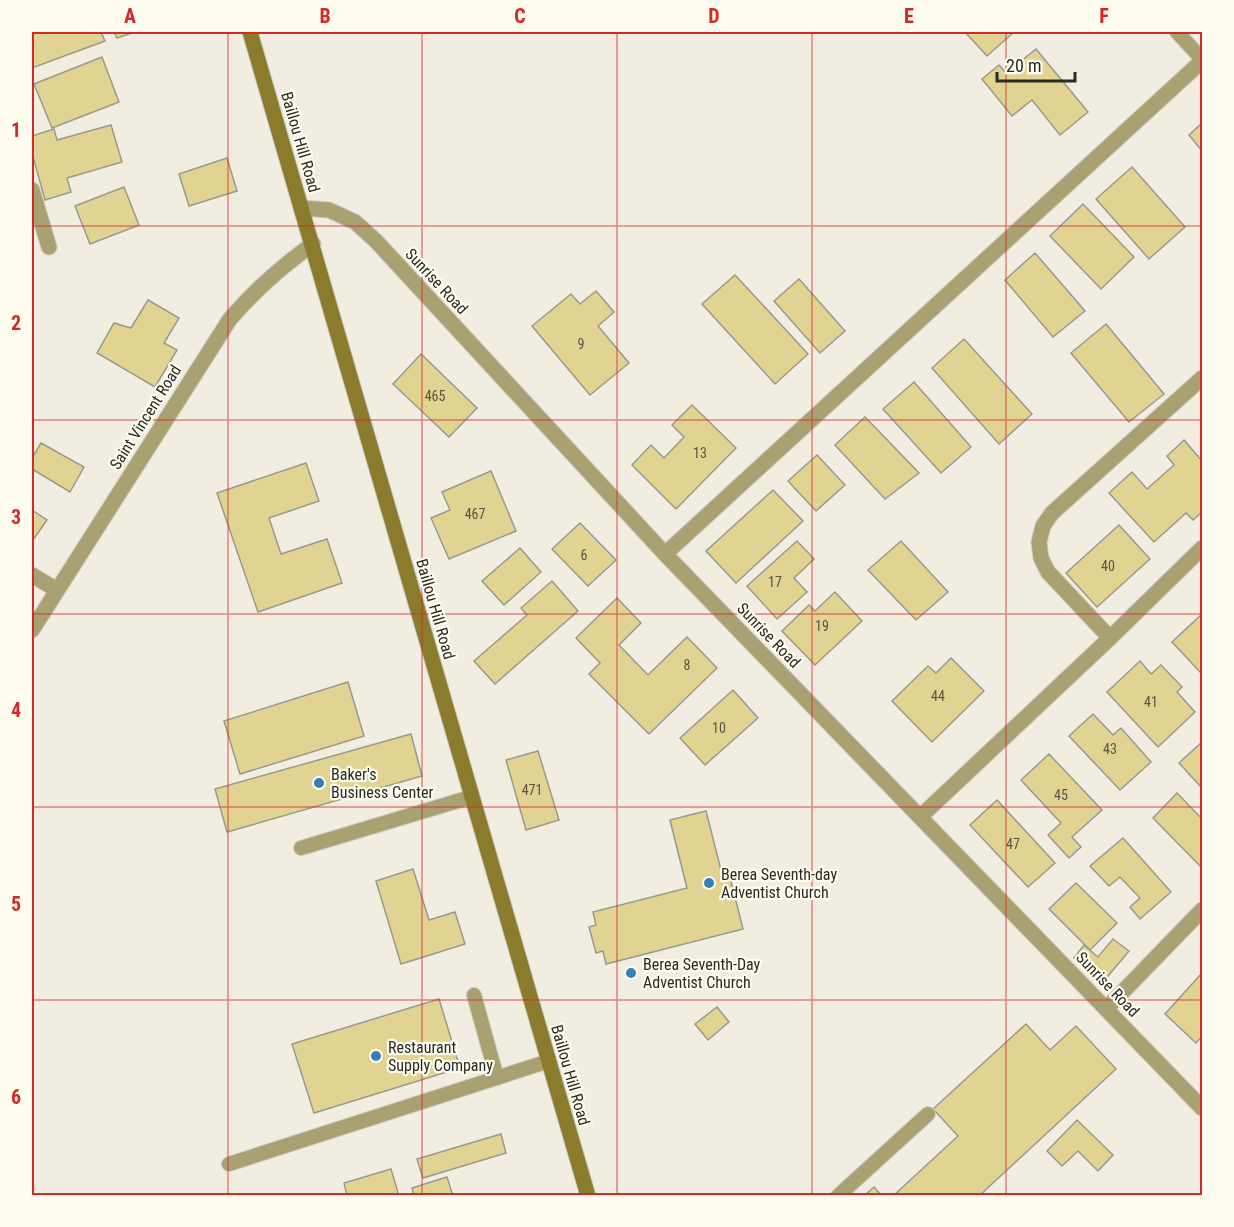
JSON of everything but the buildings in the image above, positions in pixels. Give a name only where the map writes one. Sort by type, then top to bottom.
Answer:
[{"type":"main road","name":"Baillou Hill Road","points":[[250,32],[588,1196]]},
{"type":"street","points":[[665,554],[1203,60]]},
{"type":"street","points":[[32,190],[49,247]]},
{"type":"street","name":"Sunrise Road","points":[[301,208],[329,210],[355,222],[376,241],[665,554],[1203,1108]]},
{"type":"street","name":"Saint Vincent Road","points":[[32,630],[230,319],[265,281],[313,244]]},
{"type":"street","points":[[1110,638],[1048,572],[1041,558],[1039,542],[1043,526],[1052,513],[1203,378]]},
{"type":"street","points":[[920,817],[1203,548]]},
{"type":"street","points":[[32,575],[57,590]]},
{"type":"street","points":[[1107,1008],[1203,910]]},
{"type":"lane","points":[[1177,32],[1203,60]]},
{"type":"lane","points":[[301,848],[471,797]]},
{"type":"lane","points":[[474,995],[497,1078]]},
{"type":"lane","points":[[229,1164],[549,1061]]},
{"type":"lane","points":[[838,1196],[928,1114]]},
{"type":"place","name":"Baker's Business Center","points":[[319,783]]},
{"type":"place","name":"Berea Seventh-day Adventist Church","points":[[709,883]]},
{"type":"place","name":"Berea Seventh-Day Adventist Church","points":[[631,973]]},
{"type":"place","name":"Restaurant Supply Company","points":[[376,1056]]}]
